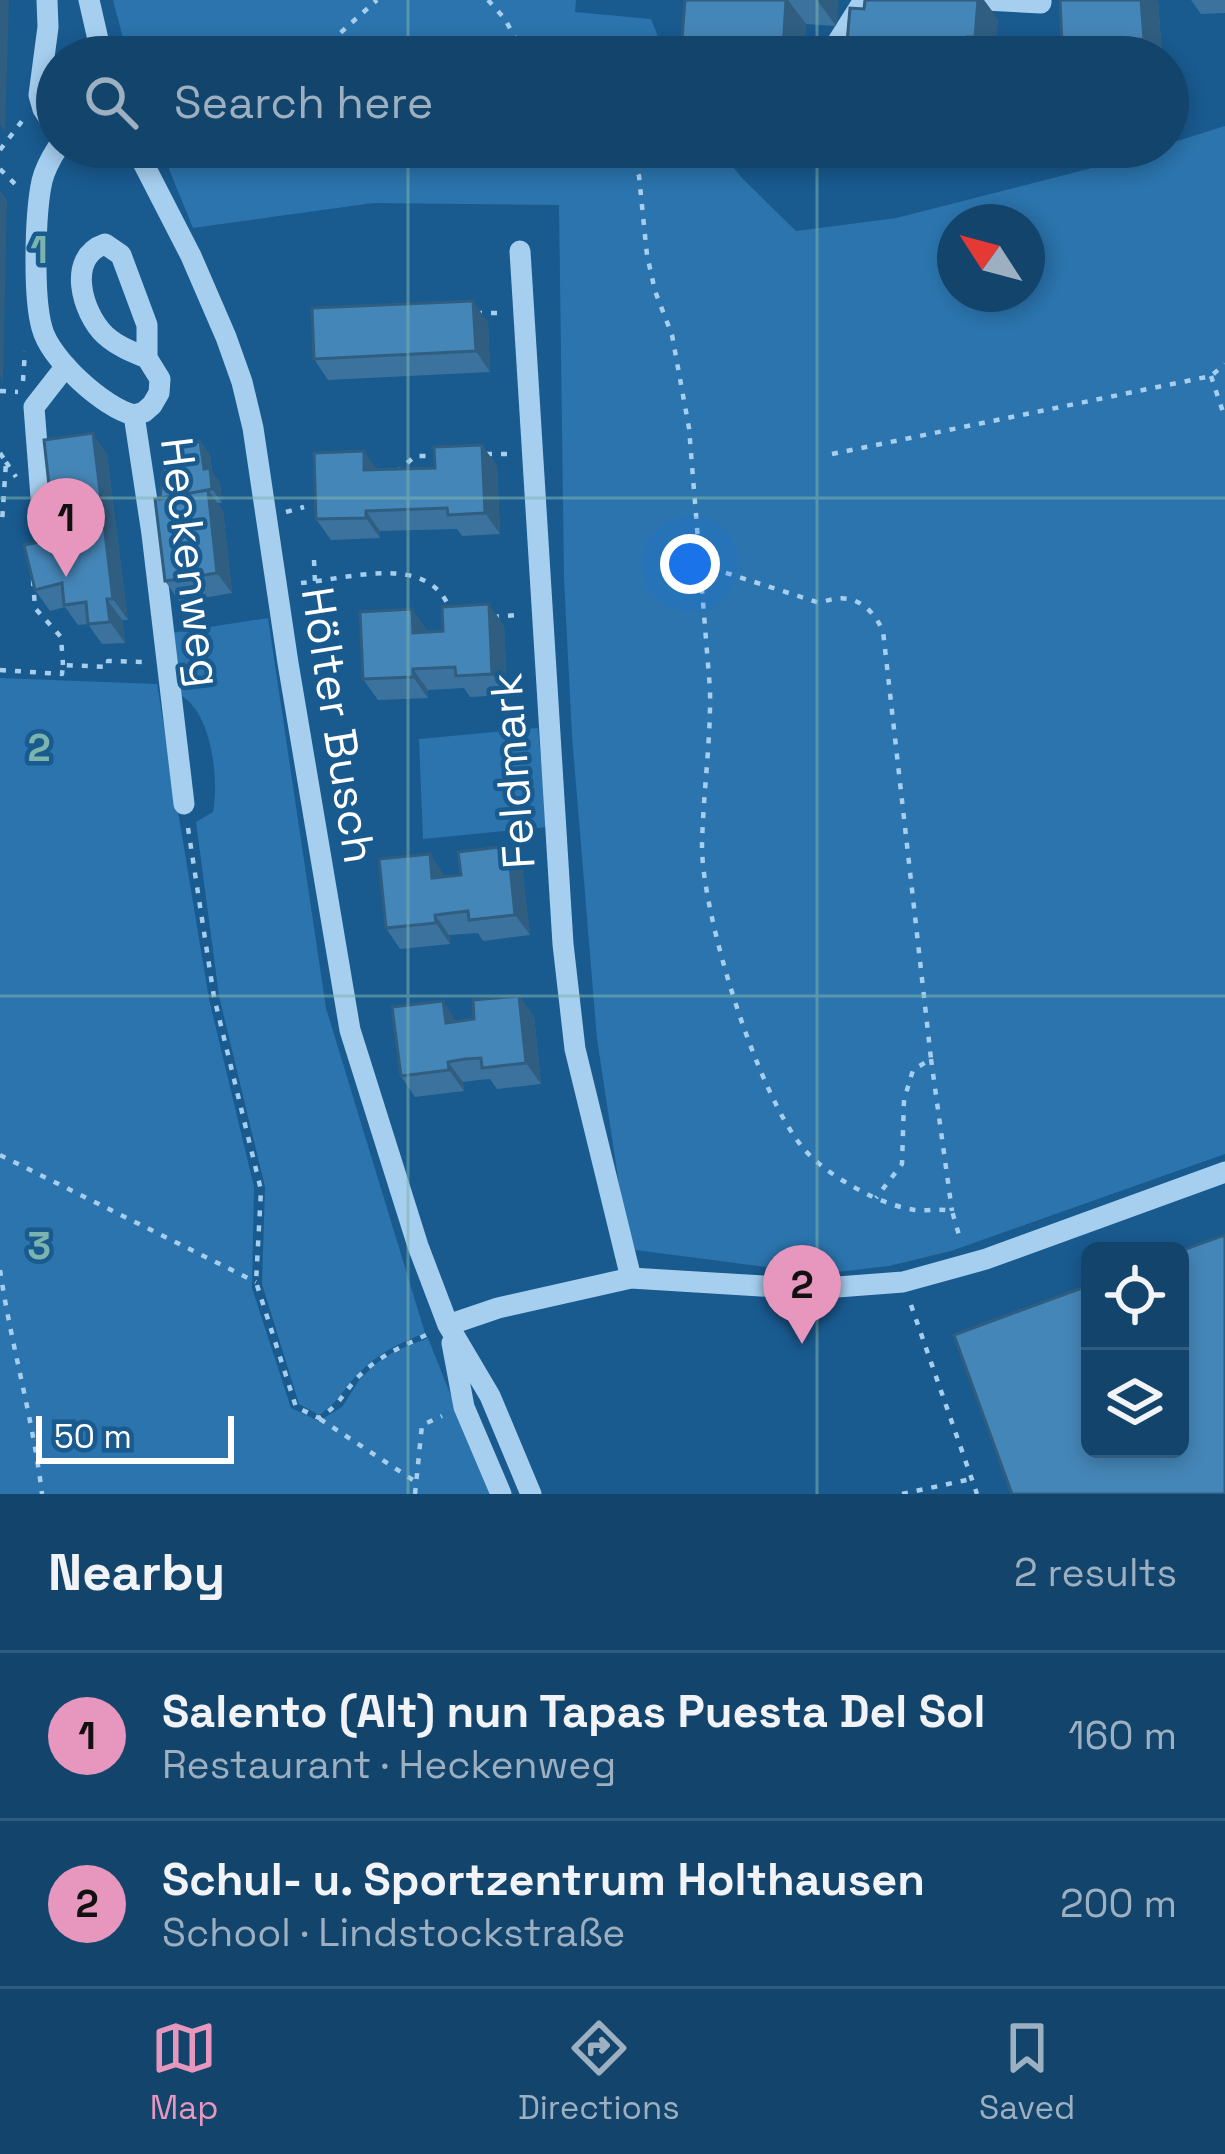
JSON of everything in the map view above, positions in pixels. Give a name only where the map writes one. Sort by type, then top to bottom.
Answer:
[{"type":"street","points":[[47,0],[47,36]]},
{"type":"street","points":[[89,0],[97,36]]},
{"type":"street","points":[[842,36],[865,0]]},
{"type":"street","points":[[985,0],[1041,4],[1041,0]]},
{"type":"street","name":"Heckenweg","points":[[48,168],[41,184],[37,290],[42,328],[66,366],[134,415],[184,804]]},
{"type":"street","name":"Hölter Busch","points":[[146,168],[226,337],[253,428],[350,1030],[418,1246],[448,1324],[490,1396],[531,1494]]},
{"type":"street","points":[[134,415],[152,405],[160,380],[147,358],[147,325],[121,255],[98,245],[88,253],[82,273],[85,305],[112,341],[147,358]]},
{"type":"street","name":"Feldmark","points":[[520,251],[562,944],[575,1049],[631,1278]]},
{"type":"street","points":[[42,510],[34,407],[66,366]]},
{"type":"street","points":[[448,1324],[631,1278],[811,1289],[903,1282],[1044,1239],[1225,1172]]},
{"type":"street","name":"Hölter Busch","points":[[448,1324],[464,1407],[501,1494]]},
{"type":"path","points":[[336,36],[377,0]]},
{"type":"path","points":[[488,0],[514,36]]},
{"type":"path","points":[[635,168],[647,254],[672,335],[689,428],[711,730],[702,850],[728,976],[769,1094],[804,1149],[835,1175],[876,1198],[917,1210],[952,1211]]},
{"type":"path","points":[[460,313],[524,313]]},
{"type":"path","points":[[832,454],[1211,376],[1225,364]]},
{"type":"path","points":[[1211,376],[1225,418]]},
{"type":"path","points":[[0,392],[23,392]]},
{"type":"path","points":[[0,453],[6,462],[0,523]]},
{"type":"path","points":[[485,454],[532,453]]},
{"type":"path","points":[[383,485],[415,456],[438,456]]},
{"type":"path","points":[[698,557],[720,572],[820,603],[834,597],[854,598],[875,614],[883,631],[931,1059],[952,1211],[966,1265]]},
{"type":"path","points":[[314,560],[315,582],[395,572],[430,582],[445,595],[452,620]]},
{"type":"path","points":[[0,670],[62,674],[61,637],[35,608],[34,566]]},
{"type":"path","points":[[474,619],[542,613]]},
{"type":"path","points":[[63,665],[166,663]]},
{"type":"path","points":[[184,804],[214,997],[261,1190],[256,1282],[296,1407],[416,1482]]},
{"type":"path","points":[[876,1198],[902,1164],[904,1100],[913,1070],[931,1059]]},
{"type":"path","points":[[0,1155],[256,1282]]},
{"type":"path","points":[[0,1270],[42,1494]]},
{"type":"path","points":[[903,1282],[976,1494]]},
{"type":"path","points":[[319,1418],[340,1404],[347,1390],[377,1360],[448,1324]]},
{"type":"path","points":[[415,1494],[422,1425],[464,1407]]},
{"type":"path","points":[[902,1494],[971,1479]]},
{"type":"shaded area","points":[[113,0],[576,0],[575,12],[651,19],[658,36],[122,36]]},
{"type":"shaded area","points":[[1225,126],[1225,1154],[951,1251],[889,1266],[820,1274],[635,1250],[622,1204],[597,1039],[572,736],[564,579],[559,205],[373,203],[193,228],[169,168],[734,168],[796,231],[937,208],[937,312],[1045,312],[1045,204],[951,204],[1092,168],[1189,168],[1189,137]]},
{"type":"shaded area","points":[[268,618],[326,1008],[425,1333],[374,1360],[319,1415],[299,1404],[262,1284],[265,1187],[219,996],[196,822],[213,812],[214,765],[200,716],[180,695],[171,633]]},
{"type":"shaded area","points":[[0,678],[157,684],[209,999],[254,1187],[252,1288],[291,1408],[319,1421],[342,1407],[378,1362],[428,1338],[490,1494],[0,1494]]},
{"type":"shaded area","points":[[538,728],[547,827],[423,839],[419,739]]},
{"type":"building","points":[[685,0],[786,0],[784,36],[682,36]]},
{"type":"building","points":[[865,0],[978,0],[975,36],[848,36],[850,8],[864,9]]},
{"type":"building","points":[[1060,0],[1141,0],[1144,36],[1062,36]]},
{"type":"building","points":[[473,301],[476,351],[314,359],[312,308]]},
{"type":"building","points":[[93,433],[113,599],[107,599],[110,622],[88,624],[86,602],[64,605],[62,583],[35,590],[24,545],[55,539],[44,440]]},
{"type":"building","points":[[200,441],[212,489],[160,499],[163,468],[177,449]]},
{"type":"building","points":[[482,445],[485,513],[448,515],[447,508],[366,511],[366,518],[316,519],[314,453],[364,451],[364,470],[435,468],[434,447]]},
{"type":"building","points":[[208,490],[217,573],[165,581],[155,499]]},
{"type":"building","points":[[489,604],[492,674],[456,676],[455,667],[413,669],[413,677],[363,679],[360,612],[412,609],[413,633],[443,631],[442,607]]},
{"type":"building","points":[[508,846],[515,915],[469,920],[468,911],[435,915],[436,923],[386,928],[379,859],[430,854],[432,878],[461,875],[458,852]]},
{"type":"building","points":[[519,996],[526,1063],[482,1068],[481,1058],[465,1059],[448,1062],[449,1070],[401,1076],[392,1007],[443,1001],[446,1023],[474,1019],[473,1000]]},
{"type":"building","points":[[1225,1235],[1225,1494],[1012,1494],[954,1335],[1081,1288],[1081,1458],[1189,1458],[1189,1248]]},
{"type":"place","name":"Salento (Alt) nun Tapas Puesta Del Sol","points":[[66,577]]},
{"type":"place","name":"Schul- u. Sportzentrum Holthausen","points":[[802,1344]]}]
